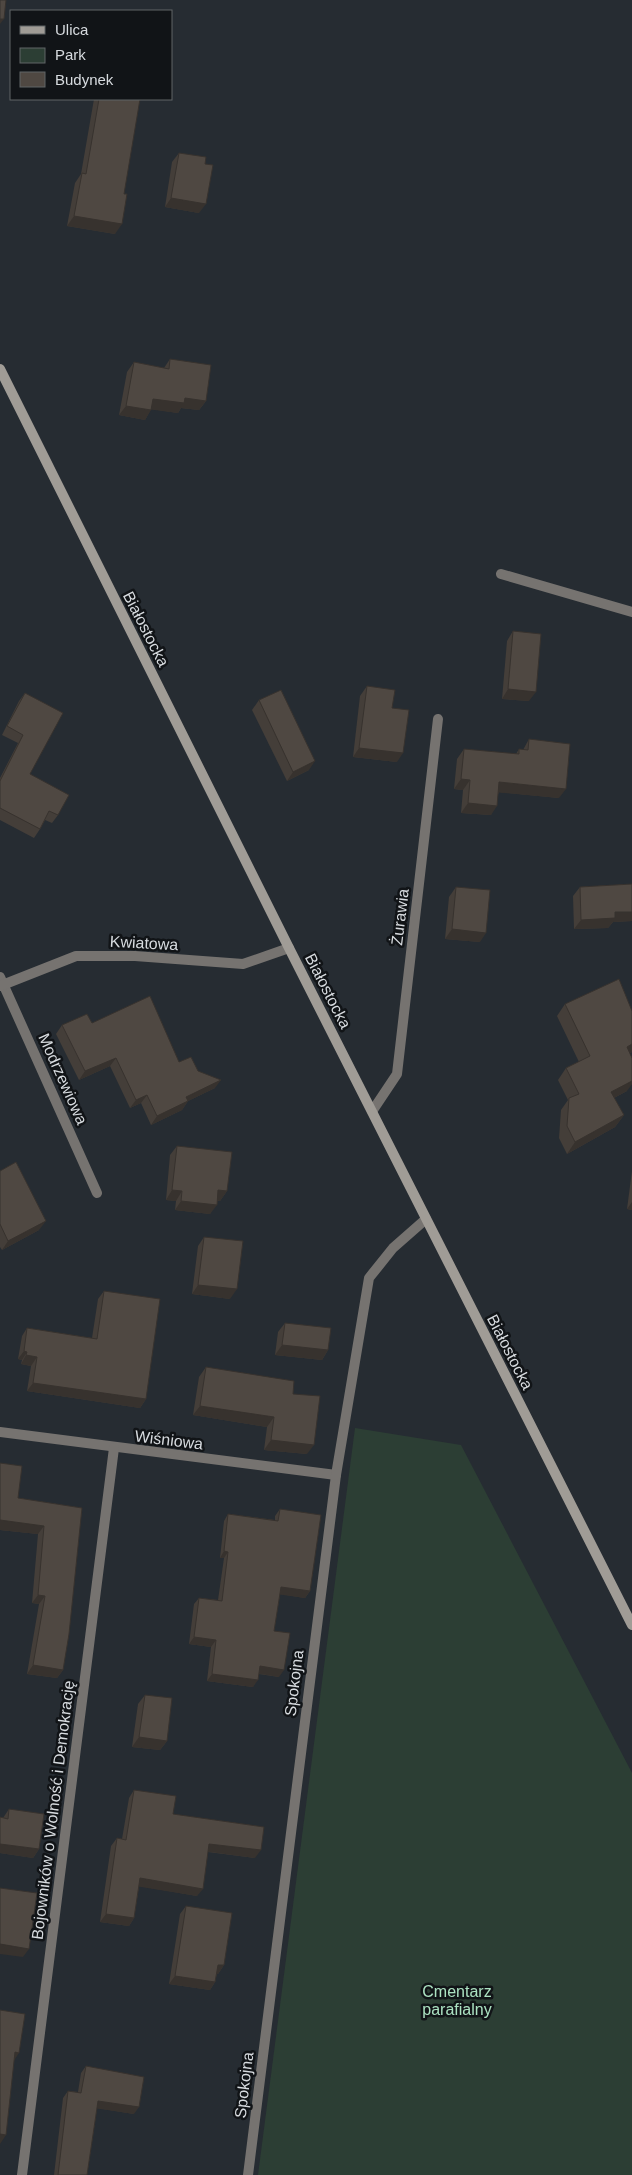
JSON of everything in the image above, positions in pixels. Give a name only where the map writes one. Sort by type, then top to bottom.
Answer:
[{"type":"street","name":"Białostocka","points":[[0,368],[289,948],[373,1110],[426,1219],[632,1625]]},
{"type":"street","points":[[501,574],[632,612]]},
{"type":"street","name":"Żurawia","points":[[373,1110],[397,1074],[438,719]]},
{"type":"street","name":"Kwiatowa","points":[[1,983],[76,956],[135,956],[243,964],[289,948]]},
{"type":"street","name":"Modrzewiowa","points":[[1,983],[97,1194]]},
{"type":"street","name":"Spokojna","points":[[248,2175],[336,1475],[369,1278],[393,1248],[426,1219]]},
{"type":"street","name":"Wiśniowa","points":[[0,1432],[336,1475]]},
{"type":"street","name":"Bojowników o Wolność i Demokrację","points":[[22,2175],[114,1448]]},
{"type":"green space","name":"Cmentarz parafialny","points":[[355,1428],[461,1445],[632,1773],[632,2175],[258,2175]]},
{"type":"building","points":[[0,0],[6,0],[4,19],[0,19]]},
{"type":"building","points":[[99,100],[140,100],[124,194],[127,194],[122,224],[74,216],[82,173],[86,174]]},
{"type":"building","points":[[179,153],[206,157],[205,164],[213,165],[206,204],[171,198]]},
{"type":"building","points":[[170,359],[211,365],[206,401],[185,398],[184,403],[153,399],[151,410],[126,406],[134,362],[169,369]]},
{"type":"building","points":[[513,631],[541,634],[536,692],[508,689]]},
{"type":"building","points":[[367,686],[395,690],[392,708],[409,710],[403,753],[359,748]]},
{"type":"building","points":[[281,690],[315,761],[293,772],[259,700]]},
{"type":"building","points":[[25,693],[63,713],[30,774],[69,795],[58,815],[49,811],[40,829],[0,808],[0,781],[23,735],[7,726]]},
{"type":"building","points":[[529,739],[570,744],[566,789],[499,782],[497,806],[468,803],[470,780],[461,779],[464,749],[519,754],[519,749],[528,750]]},
{"type":"building","points":[[632,884],[632,912],[615,912],[615,918],[581,920],[580,887]]},
{"type":"building","points":[[456,887],[490,890],[486,933],[452,929]]},
{"type":"building","points":[[619,979],[632,1011],[632,1044],[627,1047],[632,1058],[632,1081],[611,1092],[624,1115],[575,1142],[567,1126],[569,1098],[579,1094],[566,1068],[590,1056],[565,1004]]},
{"type":"building","points":[[150,996],[179,1062],[191,1057],[198,1071],[221,1080],[186,1097],[188,1101],[157,1116],[147,1095],[136,1100],[116,1058],[85,1071],[62,1025],[87,1014],[92,1023]]},
{"type":"building","points":[[177,1146],[232,1152],[227,1191],[218,1190],[217,1205],[181,1201],[182,1191],[172,1190]]},
{"type":"building","points":[[16,1162],[46,1221],[8,1241],[0,1224],[0,1171]]},
{"type":"building","points":[[204,1237],[243,1241],[237,1289],[198,1285]]},
{"type":"building","points":[[104,1291],[160,1299],[146,1399],[33,1383],[37,1357],[26,1355],[27,1352],[24,1351],[27,1328],[97,1339]]},
{"type":"building","points":[[285,1323],[331,1328],[328,1350],[282,1345]]},
{"type":"building","points":[[206,1367],[294,1381],[293,1394],[320,1396],[314,1445],[271,1440],[274,1417],[200,1406]]},
{"type":"building","points":[[0,1463],[22,1466],[18,1498],[82,1508],[69,1634],[63,1670],[33,1665],[45,1596],[38,1595],[44,1526],[0,1520]]},
{"type":"building","points":[[280,1509],[321,1515],[310,1591],[281,1587],[274,1631],[290,1633],[284,1670],[260,1666],[258,1680],[212,1674],[216,1640],[194,1637],[199,1598],[222,1601],[228,1552],[224,1551],[228,1514],[278,1521]]},
{"type":"building","points":[[145,1695],[172,1698],[167,1741],[139,1737]]},
{"type":"building","points":[[134,1790],[176,1796],[173,1814],[264,1827],[261,1850],[209,1844],[203,1889],[140,1878],[134,1918],[106,1914],[117,1838],[126,1840]]},
{"type":"building","points":[[9,1809],[44,1814],[39,1849],[0,1844],[0,1817],[8,1819]]},
{"type":"building","points":[[0,1888],[37,1893],[29,1949],[0,1944]]},
{"type":"building","points":[[186,1906],[232,1913],[224,1965],[218,1965],[215,1982],[175,1976]]},
{"type":"building","points":[[0,2010],[25,2014],[19,2053],[15,2052],[6,2135],[0,2134]]},
{"type":"building","points":[[86,2066],[144,2077],[139,2107],[98,2101],[87,2175],[58,2175],[68,2091],[81,2093]]}]
